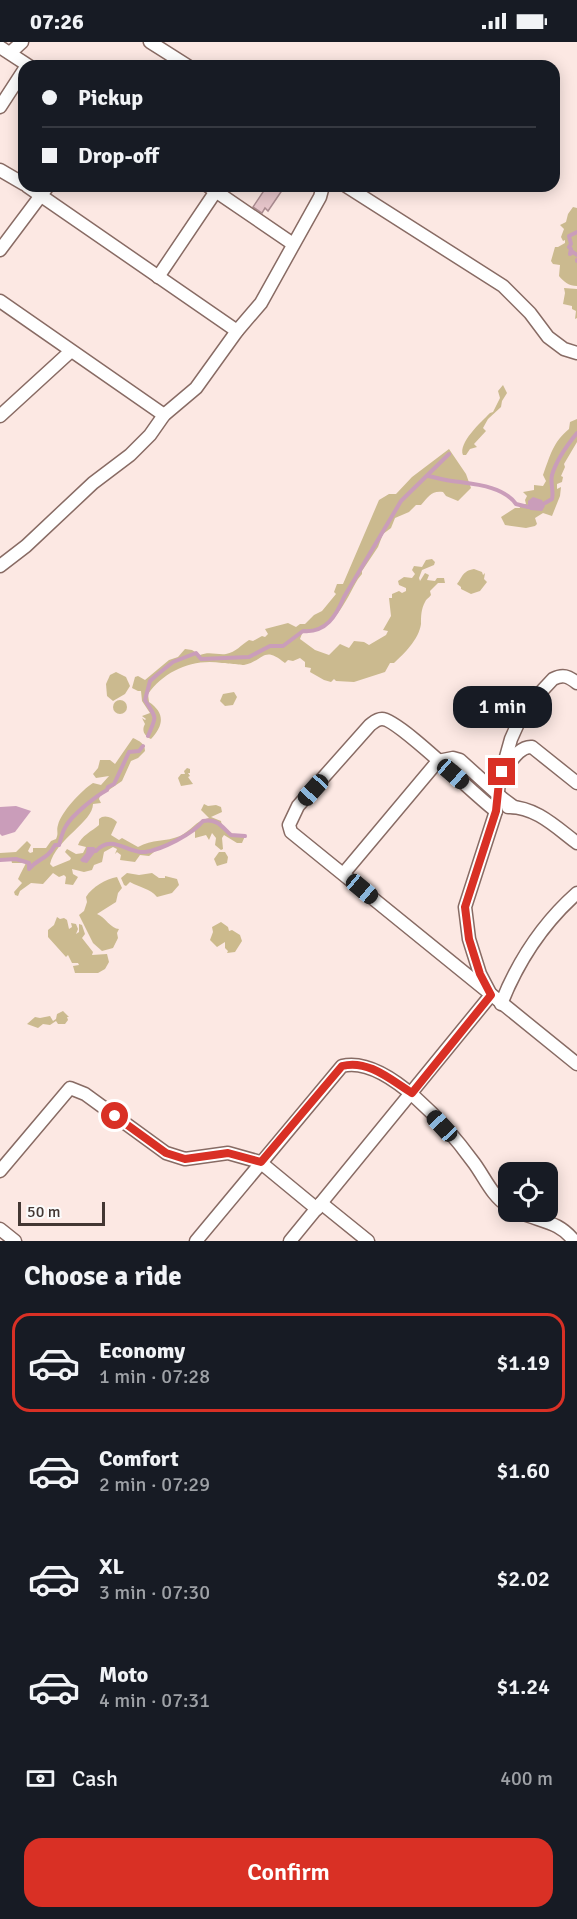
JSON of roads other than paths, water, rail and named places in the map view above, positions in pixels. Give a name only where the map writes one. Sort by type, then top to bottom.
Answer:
[{"type":"street","points":[[18,60],[5,50],[22,42]]},
{"type":"street","points":[[150,42],[178,60]]},
{"type":"street","points":[[0,107],[18,80]]},
{"type":"street","points":[[0,170],[18,181]]},
{"type":"street","points":[[0,250],[44,192]]},
{"type":"street","points":[[46,192],[158,277],[237,331]]},
{"type":"street","points":[[158,277],[210,192]]},
{"type":"street","points":[[216,192],[293,244]]},
{"type":"street","points":[[0,566],[26,546],[93,483],[130,455],[150,435],[164,415],[196,388],[237,331],[261,303],[321,192]]},
{"type":"street","points":[[355,192],[503,286],[530,313],[548,337],[564,349],[577,353]]},
{"type":"street","points":[[0,301],[164,415]]},
{"type":"street","points":[[0,416],[71,351]]},
{"type":"street","points":[[491,995],[480,974],[469,939],[465,907],[496,811],[499,782],[511,739],[524,710],[553,679],[559,676],[570,677],[577,683]]},
{"type":"street","points":[[496,811],[393,723],[383,718],[375,720],[298,806],[289,825],[291,832],[577,1064]]},
{"type":"street","points":[[502,772],[521,750],[532,747],[577,783]]},
{"type":"street","points":[[344,873],[438,761],[453,758],[460,760],[514,807]]},
{"type":"street","points":[[496,811],[506,807],[527,809],[577,843]]},
{"type":"street","points":[[501,1004],[513,974],[534,941],[561,906],[577,893]]},
{"type":"street","points":[[290,1241],[491,995]]},
{"type":"street","points":[[196,1241],[342,1066],[358,1064],[374,1069],[412,1093],[458,1142],[498,1197]]},
{"type":"street","points":[[0,1171],[70,1088],[85,1094],[166,1153],[185,1159],[228,1153],[261,1162],[368,1241]]},
{"type":"street","points":[[551,1222],[567,1232],[574,1241]]},
{"type":"street","points":[[0,1229],[15,1241]]},
{"type":"waterway","points":[[577,232],[569,236],[570,254],[573,252],[577,255]]},
{"type":"waterway","points":[[545,503],[552,499],[552,478],[556,464],[577,433]]},
{"type":"waterway","points":[[148,736],[154,717],[145,700],[150,681],[173,662],[196,653],[201,659],[249,657],[270,646],[283,646],[303,631],[318,629],[329,622],[401,501],[449,454]]},
{"type":"waterway","points":[[428,476],[494,489],[510,497],[516,504],[528,507]]},
{"type":"waterway","points":[[0,860],[16,859],[29,863],[29,869],[46,856],[55,845],[59,845],[65,828],[73,817],[114,784],[129,752],[139,751],[143,746]]},
{"type":"waterway","points":[[96,851],[108,844],[139,852],[152,851],[176,841],[203,821],[208,820],[219,824],[231,835],[245,836]]}]
